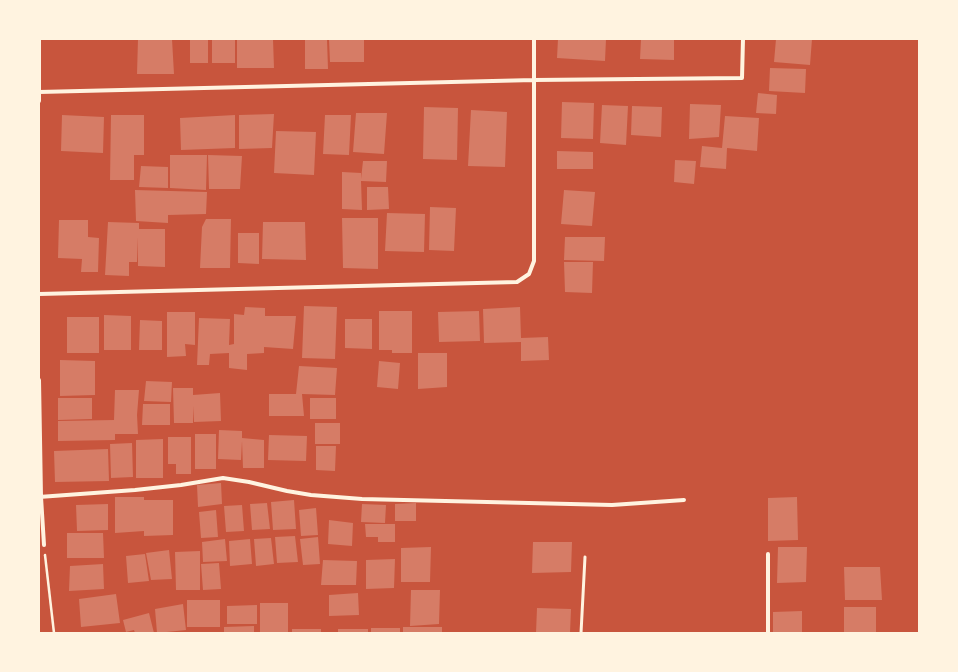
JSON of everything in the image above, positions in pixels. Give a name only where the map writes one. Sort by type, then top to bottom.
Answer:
[{"type":"street","points":[[39,39],[39,101]]},
{"type":"street","points":[[39,294],[517,282],[529,274],[534,261],[534,39]]},
{"type":"street","points":[[39,92],[534,80],[742,78],[743,39]]},
{"type":"street","points":[[39,380],[40,497],[44,545]]},
{"type":"street","points":[[40,497],[135,490],[181,485],[223,478],[311,495],[362,499],[612,505],[684,500]]},
{"type":"street","points":[[768,554],[768,633]]},
{"type":"lane","points":[[581,633],[585,557]]},
{"type":"path","points":[[44,545],[54,633]]},
{"type":"building","points":[[138,39],[172,39],[174,74],[137,74]]},
{"type":"building","points":[[190,39],[208,39],[208,63],[190,63]]},
{"type":"building","points":[[212,39],[235,39],[235,63],[212,63]]},
{"type":"building","points":[[237,39],[273,39],[274,68],[237,68]]},
{"type":"building","points":[[305,39],[327,39],[328,69],[305,69]]},
{"type":"building","points":[[329,39],[364,39],[364,62],[330,62]]},
{"type":"building","points":[[558,39],[606,39],[605,61],[557,58]]},
{"type":"building","points":[[641,39],[674,39],[674,60],[640,59]]},
{"type":"building","points":[[776,39],[812,39],[810,65],[774,62]]},
{"type":"building","points":[[770,68],[806,69],[805,93],[769,91]]},
{"type":"building","points":[[758,93],[777,95],[776,114],[756,113]]},
{"type":"building","points":[[562,102],[594,103],[593,139],[561,138]]},
{"type":"building","points":[[690,104],[721,105],[719,137],[689,139]]},
{"type":"building","points":[[602,105],[628,106],[626,145],[600,143]]},
{"type":"building","points":[[632,106],[662,107],[661,137],[631,135]]},
{"type":"building","points":[[424,107],[458,108],[457,160],[423,159]]},
{"type":"building","points":[[471,110],[507,112],[505,167],[468,166]]},
{"type":"building","points":[[356,113],[387,113],[384,154],[353,152]]},
{"type":"building","points":[[274,114],[272,148],[239,149],[239,115]]},
{"type":"building","points":[[62,115],[104,117],[103,153],[61,151]]},
{"type":"building","points":[[111,115],[144,115],[144,155],[134,155],[134,180],[110,180]]},
{"type":"building","points":[[235,115],[235,148],[181,150],[180,118]]},
{"type":"building","points":[[325,115],[351,115],[349,155],[323,154]]},
{"type":"building","points":[[725,116],[759,118],[757,151],[727,148],[726,169],[700,167],[702,146],[722,148]]},
{"type":"building","points":[[276,131],[316,132],[314,175],[274,173]]},
{"type":"building","points":[[557,151],[593,152],[593,169],[557,169]]},
{"type":"building","points":[[170,155],[207,155],[206,190],[170,188]]},
{"type":"building","points":[[208,155],[242,156],[240,189],[209,189]]},
{"type":"building","points":[[675,160],[696,161],[694,184],[674,182]]},
{"type":"building","points":[[363,161],[387,161],[386,182],[361,181],[362,210],[342,209],[342,172],[361,173],[361,179]]},
{"type":"building","points":[[141,166],[168,167],[168,188],[139,187]]},
{"type":"building","points":[[367,187],[388,187],[389,209],[367,210]]},
{"type":"building","points":[[135,190],[207,192],[206,214],[168,215],[168,223],[136,221]]},
{"type":"building","points":[[564,190],[595,192],[592,226],[561,224]]},
{"type":"building","points":[[430,207],[456,208],[454,251],[429,250]]},
{"type":"building","points":[[387,213],[425,214],[424,252],[385,251]]},
{"type":"building","points":[[342,218],[378,218],[378,269],[343,268]]},
{"type":"building","points":[[206,219],[231,219],[230,268],[200,268],[202,227]]},
{"type":"building","points":[[59,220],[88,220],[88,237],[99,238],[98,272],[81,272],[82,259],[58,258]]},
{"type":"building","points":[[108,222],[139,223],[139,229],[165,229],[165,267],[138,266],[138,237],[137,262],[129,262],[129,276],[105,275]]},
{"type":"building","points":[[263,222],[305,222],[306,260],[262,259]]},
{"type":"building","points":[[238,233],[259,233],[259,264],[238,263]]},
{"type":"building","points":[[565,237],[605,237],[604,261],[564,260]]},
{"type":"building","points":[[564,262],[593,262],[592,293],[565,292]]},
{"type":"building","points":[[304,306],[337,307],[335,359],[302,358]]},
{"type":"building","points":[[245,307],[265,308],[265,316],[296,316],[293,349],[264,347],[264,353],[247,354],[247,370],[229,368],[229,353],[210,354],[209,365],[197,365],[199,318],[230,319],[229,345],[234,344],[234,314],[244,315]]},
{"type":"building","points":[[520,307],[521,338],[548,337],[549,360],[521,361],[521,342],[484,343],[483,309]]},
{"type":"building","points":[[379,311],[412,311],[412,353],[392,353],[392,350],[379,350]]},
{"type":"building","points":[[479,311],[480,341],[439,342],[438,312]]},
{"type":"building","points":[[167,312],[195,312],[195,345],[185,344],[186,356],[167,357]]},
{"type":"building","points":[[104,315],[131,316],[131,350],[104,350]]},
{"type":"building","points":[[67,317],[99,317],[99,353],[67,353]]},
{"type":"building","points":[[345,319],[372,319],[372,349],[345,348]]},
{"type":"building","points":[[140,320],[162,321],[162,350],[139,350]]},
{"type":"building","points":[[418,353],[447,353],[447,387],[418,389]]},
{"type":"building","points":[[60,360],[95,361],[95,395],[60,396]]},
{"type":"building","points":[[379,361],[400,363],[398,389],[377,387]]},
{"type":"building","points":[[299,366],[337,368],[335,395],[302,394],[304,416],[269,416],[269,394],[296,394]]},
{"type":"building","points":[[146,381],[172,382],[171,402],[144,401]]},
{"type":"building","points":[[173,388],[193,388],[193,395],[220,393],[221,421],[194,422],[193,406],[193,423],[174,423]]},
{"type":"building","points":[[115,390],[139,390],[137,415],[138,434],[115,434],[115,440],[58,441],[58,421],[114,420]]},
{"type":"building","points":[[58,398],[92,398],[92,419],[58,420]]},
{"type":"building","points":[[310,398],[336,398],[336,419],[310,419]]},
{"type":"building","points":[[143,404],[170,404],[170,425],[142,425]]},
{"type":"building","points":[[315,423],[340,423],[340,444],[315,444]]},
{"type":"building","points":[[219,430],[242,431],[242,438],[264,440],[264,468],[243,468],[242,441],[241,460],[218,459]]},
{"type":"building","points":[[195,434],[216,434],[216,469],[195,469]]},
{"type":"building","points":[[269,435],[307,436],[306,461],[268,460]]},
{"type":"building","points":[[168,437],[191,437],[191,474],[176,474],[176,464],[168,464]]},
{"type":"building","points":[[163,439],[163,478],[136,478],[136,440]]},
{"type":"building","points":[[132,443],[133,477],[111,478],[110,444]]},
{"type":"building","points":[[316,446],[336,446],[335,471],[316,470]]},
{"type":"building","points":[[108,449],[109,481],[55,482],[54,451]]},
{"type":"building","points":[[221,483],[222,504],[198,507],[197,485]]},
{"type":"building","points":[[115,497],[144,497],[144,500],[173,500],[173,535],[144,536],[144,531],[115,533]]},
{"type":"building","points":[[797,497],[798,540],[768,541],[768,498]]},
{"type":"building","points":[[294,500],[296,529],[273,530],[271,502]]},
{"type":"building","points":[[267,503],[270,529],[252,530],[250,504]]},
{"type":"building","points":[[416,503],[416,521],[395,521],[395,504]]},
{"type":"building","points":[[108,504],[108,530],[77,531],[76,505]]},
{"type":"building","points":[[362,504],[386,505],[385,523],[361,522]]},
{"type":"building","points":[[242,505],[244,531],[226,532],[224,506]]},
{"type":"building","points":[[316,508],[318,535],[301,536],[299,510]]},
{"type":"building","points":[[216,510],[218,537],[201,538],[199,512]]},
{"type":"building","points":[[329,520],[353,523],[352,546],[328,544]]},
{"type":"building","points":[[365,524],[395,524],[395,542],[378,542],[378,537],[366,537]]},
{"type":"building","points":[[67,533],[103,533],[104,558],[67,558]]},
{"type":"building","points":[[295,536],[298,562],[277,563],[275,537]]},
{"type":"building","points":[[318,537],[320,564],[303,565],[300,539]]},
{"type":"building","points":[[271,538],[274,564],[256,566],[254,539]]},
{"type":"building","points":[[225,539],[227,561],[203,562],[202,542]]},
{"type":"building","points":[[250,539],[252,564],[230,566],[229,541]]},
{"type":"building","points":[[533,542],[572,542],[571,572],[532,573]]},
{"type":"building","points":[[431,547],[430,582],[401,582],[401,548]]},
{"type":"building","points":[[778,547],[807,547],[806,582],[777,583]]},
{"type":"building","points":[[169,550],[172,579],[151,580],[146,553]]},
{"type":"building","points":[[200,551],[200,590],[176,590],[175,552]]},
{"type":"building","points":[[145,554],[149,581],[128,583],[126,556]]},
{"type":"building","points":[[395,559],[394,588],[366,589],[366,560]]},
{"type":"building","points":[[323,560],[357,561],[356,585],[321,585]]},
{"type":"building","points":[[219,563],[221,589],[203,590],[201,564]]},
{"type":"building","points":[[103,564],[104,589],[69,591],[70,566]]},
{"type":"building","points":[[844,567],[880,567],[882,600],[845,600]]},
{"type":"building","points":[[411,590],[440,590],[439,624],[410,626]]},
{"type":"building","points":[[358,593],[359,615],[329,616],[329,595]]},
{"type":"building","points":[[116,594],[120,623],[81,627],[79,599]]},
{"type":"building","points":[[187,600],[220,600],[220,627],[187,627]]},
{"type":"building","points":[[260,603],[288,603],[288,633],[260,633]]},
{"type":"building","points":[[183,604],[186,630],[157,633],[155,609]]},
{"type":"building","points":[[257,605],[257,624],[227,624],[227,606]]},
{"type":"building","points":[[844,607],[876,607],[876,633],[844,633]]},
{"type":"building","points":[[537,608],[571,609],[570,633],[536,633]]},
{"type":"building","points":[[802,611],[802,633],[773,633],[773,612]]},
{"type":"building","points":[[149,613],[154,633],[135,633],[134,630],[126,632],[123,620]]},
{"type":"building","points":[[254,626],[254,633],[224,633],[224,627]]},
{"type":"building","points":[[403,627],[442,627],[442,633],[403,633]]},
{"type":"building","points":[[371,628],[400,628],[400,633],[371,633]]},
{"type":"building","points":[[292,629],[321,629],[321,633],[292,633]]},
{"type":"building","points":[[338,629],[368,629],[368,633],[338,633]]}]
